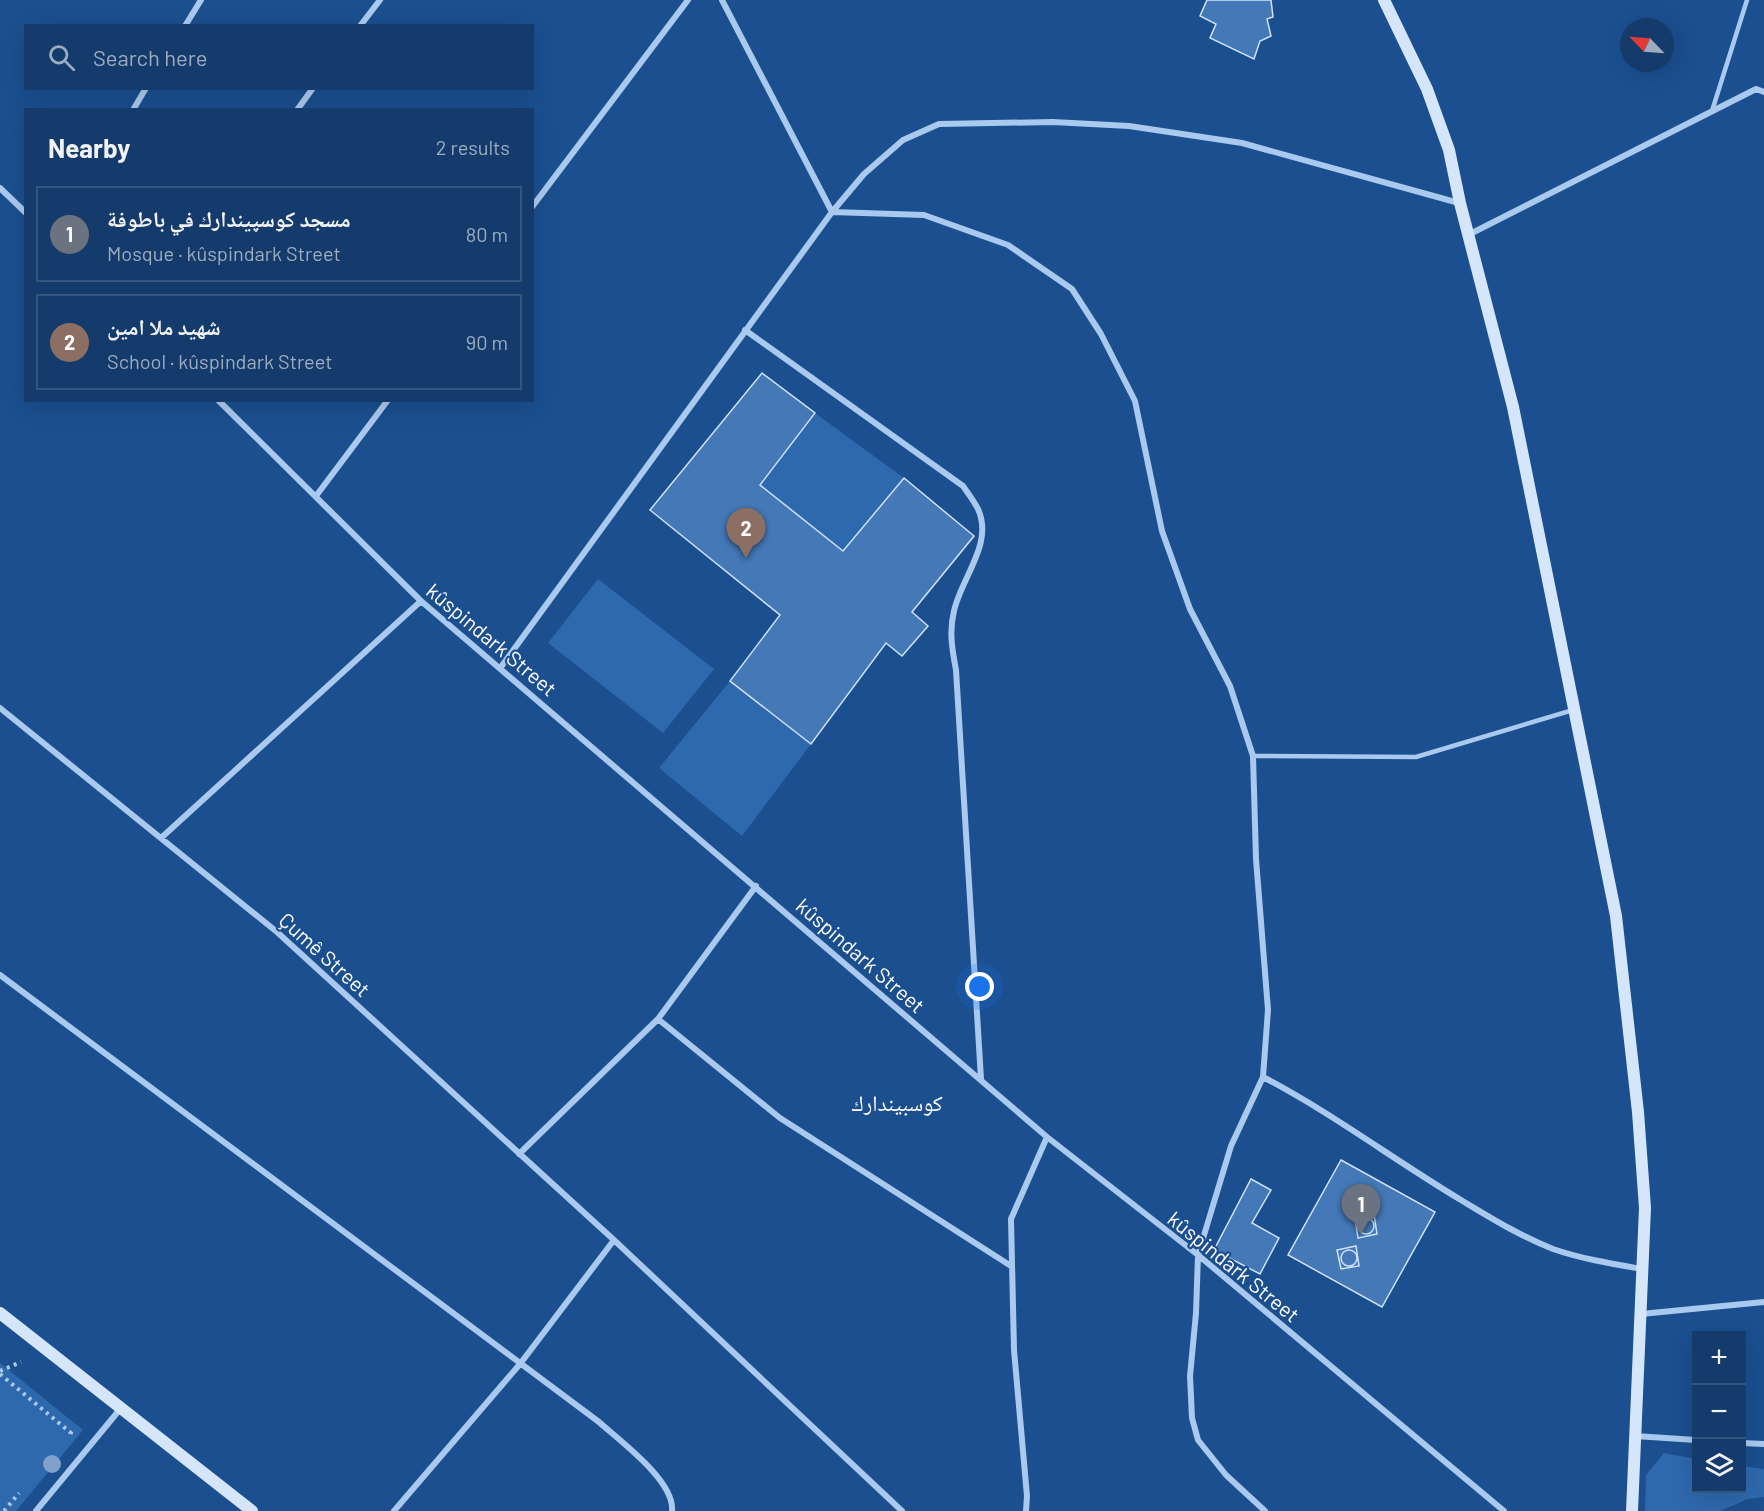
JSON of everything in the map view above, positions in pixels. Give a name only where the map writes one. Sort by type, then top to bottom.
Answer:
[{"type":"street","points":[[186,24],[201,0]]},
{"type":"street","points":[[362,24],[380,0]]},
{"type":"street","points":[[534,204],[688,0]]},
{"type":"street","points":[[722,0],[832,212]]},
{"type":"street","points":[[1384,0],[1427,89],[1449,150],[1460,203],[1513,407],[1616,916],[1638,1113],[1645,1208],[1632,1511]]},
{"type":"street","points":[[1468,235],[1756,89],[1764,92]]},
{"type":"street","points":[[134,108],[145,90]]},
{"type":"street","points":[[298,108],[312,90]]},
{"type":"street","points":[[501,668],[832,212],[864,174],[903,140],[939,124],[1053,122],[1129,126],[1242,143],[1460,203]]},
{"type":"street","points":[[0,188],[24,211]]},
{"type":"street","points":[[832,212],[924,215],[1008,245],[1072,289],[1101,334],[1135,401],[1162,531],[1190,609],[1230,686],[1253,756],[1256,859],[1268,1010],[1263,1077],[1231,1146],[1198,1256],[1190,1376],[1192,1418],[1198,1440],[1226,1475],[1265,1511]]},
{"type":"street","points":[[745,330],[963,486],[978,510],[982,530],[978,552],[954,608],[950,633],[956,670],[981,1079]]},
{"type":"street","name":"kûspindark Street","points":[[220,402],[421,601],[1047,1137],[1198,1256],[1504,1511]]},
{"type":"street","points":[[316,496],[386,402]]},
{"type":"street","points":[[162,838],[421,601]]},
{"type":"street","name":"Çumê Street","points":[[0,708],[277,932],[614,1240],[902,1511]]},
{"type":"street","points":[[519,1154],[658,1020],[756,886]]},
{"type":"street","points":[[0,975],[598,1422],[660,1478],[673,1503],[672,1511]]},
{"type":"street","points":[[658,1020],[780,1119],[1011,1266]]},
{"type":"street","points":[[1263,1077],[1305,1099],[1439,1187],[1511,1230],[1576,1256],[1642,1269]]},
{"type":"street","points":[[1026,1511],[1027,1496],[1014,1350],[1011,1219],[1047,1137]]},
{"type":"street","points":[[394,1511],[520,1364],[614,1240]]},
{"type":"street","points":[[1640,1314],[1764,1302]]},
{"type":"street","points":[[0,1313],[252,1511]]},
{"type":"street","points":[[36,1511],[122,1408]]},
{"type":"street","points":[[1635,1436],[1692,1440]]},
{"type":"street","points":[[1746,1443],[1764,1444]]},
{"type":"lane","points":[[1712,111],[1747,0]]},
{"type":"lane","points":[[1253,756],[1416,757],[1575,710]]},
{"type":"path","points":[[0,1374],[71,1433],[64,1441]]},
{"type":"path","points":[[4,1511],[26,1485]]},
{"type":"shaded area","points":[[815,413],[904,478],[843,551],[760,485]]},
{"type":"shaded area","points":[[598,579],[714,669],[663,733],[548,643]]},
{"type":"shaded area","points":[[730,681],[811,744],[742,836],[659,768]]},
{"type":"shaded area","points":[[0,1363],[83,1430],[16,1511],[0,1511]]},
{"type":"shaded area","points":[[1664,1453],[1692,1458],[1692,1493],[1746,1493],[1746,1467],[1764,1469],[1764,1497],[1748,1499],[1720,1511],[1645,1511],[1646,1475]]},
{"type":"building","points":[[1207,0],[1271,0],[1273,17],[1267,19],[1271,36],[1260,41],[1254,59],[1210,38],[1216,24],[1200,16]]},
{"type":"building","points":[[762,373],[815,413],[760,485],[843,551],[904,478],[974,536],[912,612],[928,626],[902,656],[886,643],[811,744],[730,681],[780,615],[650,510]]},
{"type":"building","points":[[1341,1160],[1435,1212],[1382,1307],[1288,1255]]},
{"type":"building","points":[[1251,1179],[1271,1190],[1252,1223],[1279,1238],[1260,1274],[1214,1250]]},
{"type":"building","points":[[1374,1214],[1377,1234],[1358,1238],[1355,1218]]},
{"type":"building","points":[[1363,1218],[1369,1218],[1374,1226],[1372,1232],[1363,1234],[1358,1229],[1358,1223]]},
{"type":"building","points":[[1356,1246],[1359,1266],[1341,1269],[1337,1250]]},
{"type":"building","points":[[1346,1250],[1352,1250],[1357,1258],[1355,1264],[1346,1266],[1341,1261],[1341,1255]]},
{"type":"place","name":"شهيد ملا امين","points":[[746,558]]},
{"type":"place","name":"مسجد كوسپيندارك في باطوفة","points":[[1361,1234]]},
{"type":"district","name":"كوسبيندارك","points":[[897,1102]]}]
